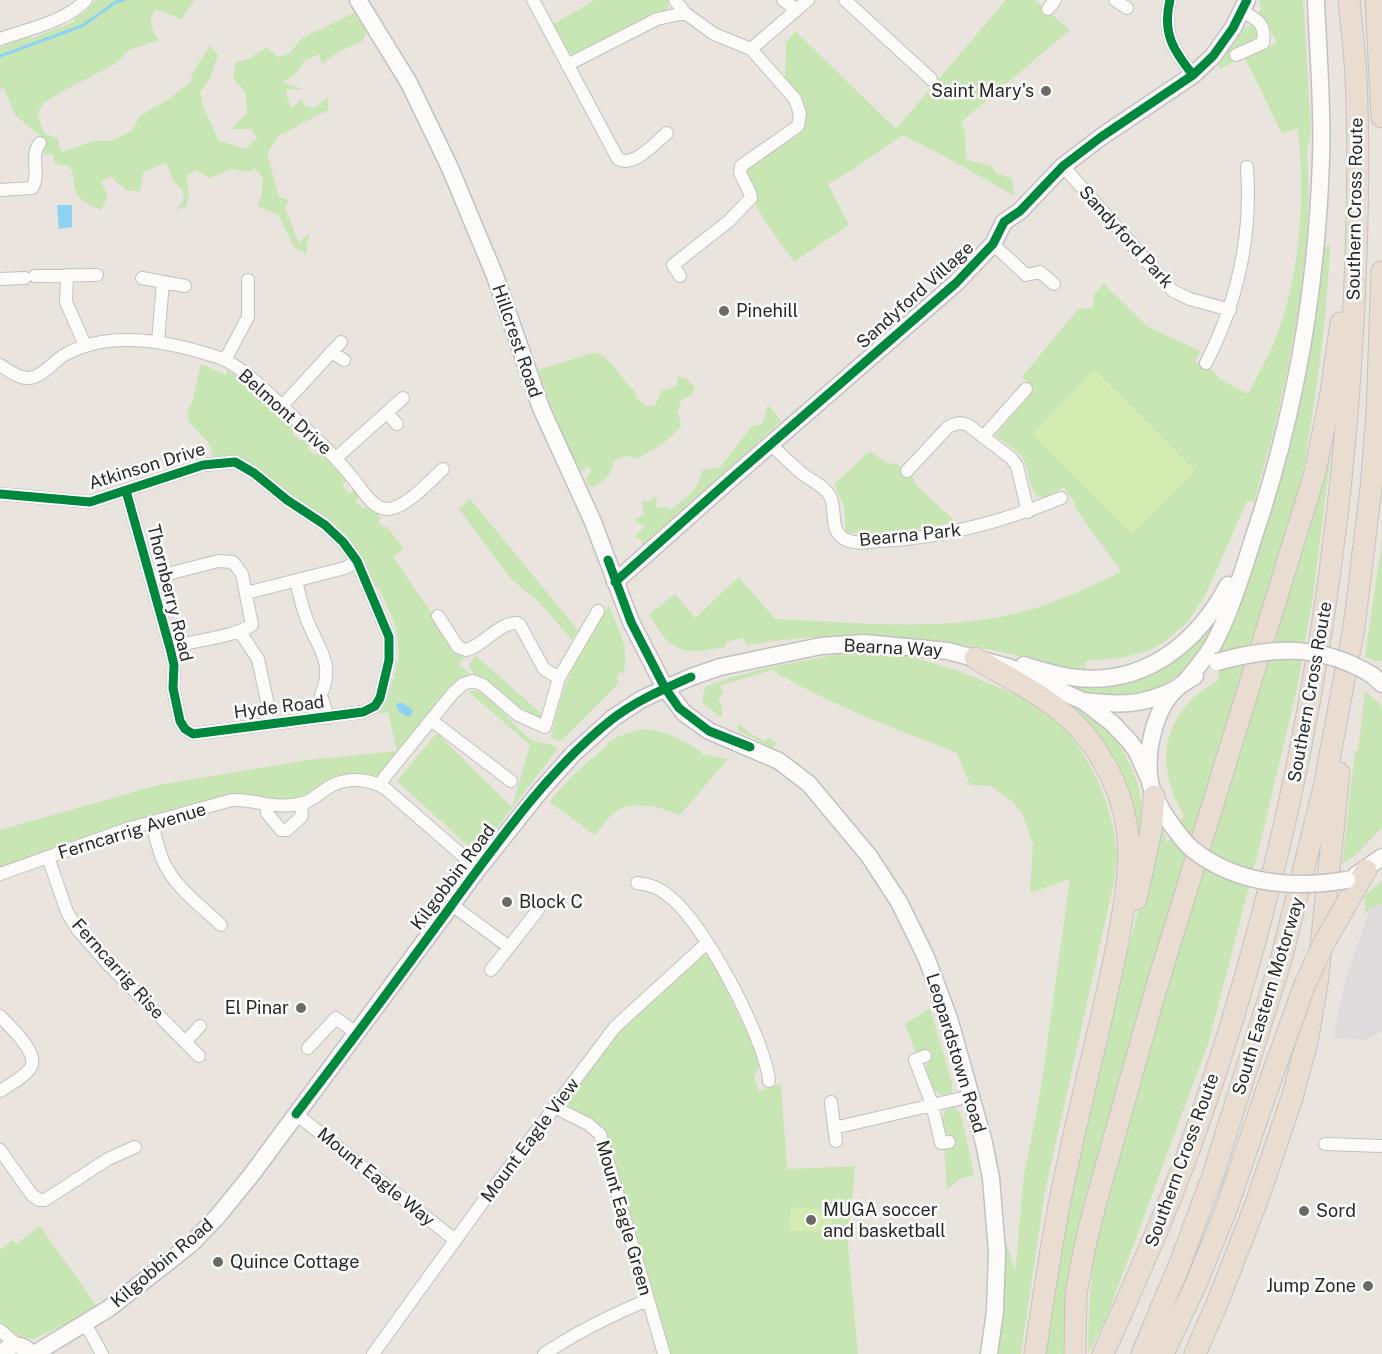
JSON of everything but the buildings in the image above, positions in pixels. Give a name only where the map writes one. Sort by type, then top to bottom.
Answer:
[{"type":"highway","points":[[1075,1354],[1076,1294],[1085,1246],[1120,1115],[1174,929],[1314,476],[1328,410],[1341,324],[1345,245],[1347,168],[1343,0]]},
{"type":"highway","name":"Southern Cross Route","points":[[1103,1354],[1148,1255],[1181,1171],[1228,1032],[1281,840],[1305,721],[1329,586],[1350,387],[1356,270],[1357,186],[1356,75],[1349,0]]},
{"type":"highway","name":"Southern Cross Route","points":[[1376,0],[1382,117]]},
{"type":"highway","name":"Southern Cross Route","points":[[1354,627],[1375,445],[1382,272]]},
{"type":"highway","points":[[1195,1354],[1257,1201],[1292,1098],[1307,1042],[1320,962],[1341,747],[1364,618],[1382,445]]},
{"type":"highway","name":"South Eastern Motorway","points":[[1142,1354],[1179,1266],[1212,1178],[1281,960],[1324,788],[1354,627]]},
{"type":"highway","points":[[975,658],[1045,699],[1079,728],[1102,760],[1120,799],[1127,828],[1127,893],[1104,1012]]},
{"type":"highway","points":[[1035,1354],[1058,1206],[1104,1012],[1143,872],[1150,831],[1152,789]]},
{"type":"highway","points":[[1163,1354],[1196,1284],[1226,1210],[1305,984],[1348,891],[1374,863]]},
{"type":"main road","name":"Hillcrest Road","points":[[358,0],[409,83],[450,168],[495,276],[541,408],[593,522],[631,622],[665,688]]},
{"type":"main road","points":[[1152,789],[1149,754],[1155,724],[1180,686],[1204,658],[1219,633],[1266,502],[1298,374],[1315,257],[1321,156],[1316,0]]},
{"type":"main road","name":"Sandyford Village","points":[[615,582],[941,297],[993,244],[1004,222],[1020,210],[1063,166],[1089,145],[1193,75],[1213,56],[1233,28],[1244,6]]},
{"type":"main road","points":[[948,651],[973,652],[1056,675],[1079,678],[1122,675],[1156,662],[1184,644],[1215,609],[1266,502]]},
{"type":"main road","name":"Bearna Way","points":[[665,688],[711,670],[821,646],[864,643],[948,651],[1008,667],[1083,701],[1112,723],[1137,752],[1152,789],[1171,824],[1190,848],[1214,864],[1241,875],[1280,884],[1316,885],[1348,891]]},
{"type":"main road","name":"Bearna Way","points":[[1083,701],[1131,704],[1157,699],[1217,662],[1268,651],[1302,650],[1337,658],[1377,680]]},
{"type":"main road","name":"Kilgobbin Road","points":[[2,1354],[7,1348],[27,1351],[52,1342],[83,1325],[108,1310],[191,1244],[217,1217],[252,1174],[478,869],[541,790],[573,754],[613,718],[642,699],[665,688]]},
{"type":"main road","name":"Leopardstown Road","points":[[665,688],[684,713],[709,731],[762,752],[801,776],[864,850],[899,902],[926,957],[949,1018],[987,1161],[996,1226],[996,1292],[989,1354]]},
{"type":"street","points":[[0,39],[63,16],[86,0]]},
{"type":"street","points":[[532,0],[609,144],[621,161],[634,159],[667,133]]},
{"type":"street","points":[[675,0],[685,13],[714,34],[751,49],[795,99],[800,119],[798,126],[741,166],[740,173],[751,198],[729,221],[673,265],[680,276]]},
{"type":"street","points":[[783,0],[796,9]]},
{"type":"street","points":[[751,49],[808,0]]},
{"type":"street","points":[[845,0],[931,79]]},
{"type":"street","points":[[1115,0],[1126,8]]},
{"type":"street","points":[[1170,0],[1168,29],[1174,51],[1193,75]]},
{"type":"street","points":[[1236,55],[1263,43],[1265,32],[1263,26],[1244,6]]},
{"type":"street","points":[[567,65],[657,19],[685,13]]},
{"type":"street","points":[[0,190],[32,188],[36,179],[36,149],[40,143]]},
{"type":"street","name":"Sandyford Park","points":[[1063,166],[1173,291],[1230,310]]},
{"type":"street","points":[[1206,363],[1230,310],[1243,262],[1249,194],[1247,167]]},
{"type":"street","name":"Sandyford Village","points":[[993,244],[1026,275],[1040,272],[1054,284]]},
{"type":"street","points":[[67,275],[66,302],[85,345]]},
{"type":"street","points":[[0,279],[97,275]]},
{"type":"street","points":[[142,278],[185,286]]},
{"type":"street","points":[[225,360],[248,317],[248,280]]},
{"type":"street","points":[[158,342],[163,282]]},
{"type":"street","name":"Belmont Drive","points":[[0,365],[18,376],[29,378],[40,374],[65,354],[85,345],[124,341],[158,342],[225,360],[265,390],[336,458],[379,508],[387,509]]},
{"type":"street","points":[[282,406],[341,342]]},
{"type":"street","points":[[332,352],[344,360]]},
{"type":"street","points":[[984,437],[1026,389]]},
{"type":"street","points":[[336,458],[404,398]]},
{"type":"street","points":[[387,413],[397,424]]},
{"type":"street","points":[[907,471],[937,438],[955,423],[968,425],[1011,458],[1017,466],[1028,512]]},
{"type":"street","name":"Bearna Park","points":[[771,445],[798,471],[825,489],[831,498],[839,536],[853,542],[893,540],[958,532],[1028,512],[1061,498]]},
{"type":"street","name":"Atkinson Drive","points":[[0,494],[90,502],[203,465],[235,462],[325,525],[343,542],[357,561],[389,638],[389,660],[380,698],[368,711]]},
{"type":"street","points":[[381,521],[387,509],[402,505],[443,469]]},
{"type":"street","name":"Thornberry Road","points":[[126,491],[152,578],[174,665],[173,688],[180,721],[185,729],[193,734]]},
{"type":"street","points":[[152,578],[218,561],[233,562],[242,574],[252,625],[240,632],[200,639],[170,648]]},
{"type":"street","points":[[246,593],[345,568],[357,561]]},
{"type":"street","points":[[296,581],[305,616],[326,661],[326,682],[321,695],[328,718]]},
{"type":"street","points":[[478,869],[380,785],[431,720],[463,684],[473,681],[483,685],[518,715],[545,727],[559,678],[598,611]]},
{"type":"street","points":[[438,616],[459,647],[466,650],[506,625],[517,623],[544,669],[559,678]]},
{"type":"street","points":[[240,632],[258,659],[272,724]]},
{"type":"street","name":"Hyde Road","points":[[193,734],[368,711]]},
{"type":"street","points":[[431,720],[511,781]]},
{"type":"street","name":"Ferncarrig Avenue","points":[[0,874],[127,829],[232,800],[241,799],[266,805],[293,805],[316,798],[344,781],[365,780],[380,785]]},
{"type":"street","points":[[266,805],[267,813],[281,830],[287,830],[302,816],[301,803]]},
{"type":"street","points":[[152,822],[158,849],[170,874],[221,924]]},
{"type":"street","name":"Ferncarrig Rise","points":[[48,857],[67,912],[78,930],[109,965],[199,1056]]},
{"type":"street","points":[[637,883],[651,884],[671,897],[696,926],[727,977],[753,1030],[768,1069],[769,1081]]},
{"type":"street","points":[[452,905],[509,947]]},
{"type":"street","points":[[491,970],[538,910]]},
{"type":"street","name":"Mount Eagle View","points":[[373,1354],[455,1240],[615,1027],[707,943]]},
{"type":"street","points":[[0,1016],[12,1027],[31,1053],[32,1060],[28,1071],[0,1091]]},
{"type":"street","points":[[308,1048],[336,1018],[357,1034]]},
{"type":"street","points":[[186,1041],[200,1026]]},
{"type":"street","points":[[925,1056],[915,1060],[932,1104],[941,1143],[949,1142]]},
{"type":"street","points":[[834,1128],[971,1096]]},
{"type":"street","points":[[831,1102],[836,1141]]},
{"type":"street","name":"Mount Eagle Green","points":[[554,1107],[588,1124],[600,1134],[664,1354]]},
{"type":"street","name":"Mount Eagle Way","points":[[296,1114],[455,1240]]},
{"type":"street","points":[[1325,1144],[1382,1146]]},
{"type":"street","points":[[0,1150],[32,1194],[39,1200],[45,1200],[108,1159],[135,1147]]},
{"type":"street","points":[[544,1354],[568,1338],[648,1300]]},
{"type":"street","points":[[83,1325],[95,1338],[102,1354]]},
{"type":"street","points":[[0,1330],[27,1351]]},
{"type":"shaded area","points":[[1382,900],[1382,1031],[1365,1040],[1333,1038],[1345,982],[1370,909]]},
{"type":"green space","points":[[96,0],[195,0],[181,19],[156,9],[151,24],[159,40],[129,50],[115,64],[43,104],[37,114],[45,134],[57,138],[62,152],[94,141],[111,141],[132,131],[139,117],[190,83],[193,72],[210,45],[218,55],[210,78],[200,93],[203,107],[219,141],[246,149],[257,138],[251,129],[231,129],[247,113],[246,93],[233,78],[236,62],[248,59],[267,47],[277,57],[289,54],[302,38],[354,13],[367,31],[362,42],[339,51],[322,64],[319,54],[304,61],[294,76],[283,82],[304,90],[287,89],[287,98],[292,108],[302,99],[304,106],[315,108],[328,97],[328,110],[278,136],[267,154],[279,197],[289,200],[285,208],[299,243],[309,233],[306,254],[294,247],[278,214],[257,205],[262,194],[263,178],[255,168],[249,172],[231,169],[210,178],[196,170],[187,176],[189,195],[186,207],[176,210],[184,200],[182,189],[174,182],[166,163],[143,172],[140,191],[127,191],[110,176],[101,182],[108,196],[101,210],[80,198],[75,190],[73,173],[69,166],[55,164],[53,155],[44,154],[40,136],[15,115],[4,88],[0,89],[0,47],[74,22],[75,18],[85,12]]},
{"type":"green space","points":[[595,0],[668,0],[668,8],[577,55],[572,54],[564,48],[553,24]]},
{"type":"green space","points":[[1006,0],[1035,0],[1070,30],[961,122],[965,132],[968,160],[991,166],[996,173],[1011,178],[1015,196],[902,135],[828,184],[849,225],[794,262],[757,206],[747,182],[745,169],[802,128],[807,114],[785,81],[786,43],[795,31],[896,129]]},
{"type":"green space","points":[[1259,0],[1303,0],[1311,129],[1307,153],[1309,193],[1307,239],[1300,300],[1274,431],[1254,502],[1247,501],[1205,596],[1187,623],[1163,643],[1150,650],[1122,658],[1086,661],[1085,673],[1011,654],[938,641],[856,636],[801,638],[747,645],[743,638],[726,642],[725,647],[699,651],[684,650],[669,642],[649,614],[675,594],[695,618],[739,577],[775,619],[925,624],[985,620],[1014,614],[1069,596],[1121,572],[1074,506],[1076,505],[1064,488],[1045,497],[1038,496],[1034,492],[1022,457],[995,436],[1034,389],[1022,377],[1078,309],[1093,308],[1094,294],[1104,284],[1148,327],[1200,351],[1195,361],[1216,373],[1219,379],[1248,394],[1273,345],[1290,293],[1301,210],[1298,128],[1282,134],[1245,58],[1277,43],[1266,21],[1257,13],[1261,10]]},
{"type":"green space","points":[[1255,23],[1259,27],[1258,38],[1232,51],[1236,61],[1219,69],[1219,64],[1244,29]]},
{"type":"green space","points":[[1330,245],[1320,364],[1301,482],[1083,1205],[1065,1323],[1064,1354],[1040,1354],[1057,1244],[1121,973],[1141,901],[1156,823],[1163,830],[1167,843],[1184,816],[1176,800],[1167,771],[1168,742],[1172,728],[1191,700],[1218,680],[1222,642],[1255,549],[1321,249]]},
{"type":"green space","points":[[596,352],[612,365],[635,391],[637,398],[647,406],[655,405],[662,390],[670,389],[677,384],[677,377],[686,378],[695,388],[690,396],[681,400],[678,412],[681,426],[671,437],[635,459],[630,456],[617,459],[606,478],[594,487],[588,486],[586,480],[591,470],[586,465],[585,471],[581,471],[568,448],[538,370]]},
{"type":"green space","points":[[201,364],[226,375],[227,370],[257,391],[297,427],[292,433],[300,441],[306,436],[312,442],[307,447],[315,455],[321,450],[348,480],[342,485],[350,494],[355,489],[361,495],[355,500],[363,509],[369,504],[377,511],[380,518],[378,523],[388,528],[404,549],[393,557],[463,659],[458,665],[468,672],[470,677],[383,773],[374,776],[358,774],[341,776],[300,798],[281,801],[234,794],[126,823],[0,868],[0,830],[158,785],[308,760],[397,751],[388,712],[377,714],[389,694],[396,671],[399,646],[395,625],[379,588],[360,555],[301,503],[238,458],[212,457],[211,448],[189,422],[187,412],[192,403]]},
{"type":"green space","points":[[1095,370],[1195,471],[1132,534],[1032,434]]},
{"type":"green space","points":[[768,405],[781,421],[643,548],[642,540],[635,537],[644,527],[635,520],[644,514],[642,501],[648,502],[657,495],[656,507],[671,510],[694,489],[702,470],[720,467],[752,426],[762,424]]},
{"type":"green space","points":[[870,451],[886,463],[898,464],[915,480],[915,484],[955,521],[930,528],[889,534],[846,533],[844,506],[834,484]]},
{"type":"green space","points":[[1321,452],[1331,453],[1312,603],[1296,693],[1261,840],[1209,1041],[1106,1319],[1088,1354],[1092,1278],[1101,1203]]},
{"type":"green space","points":[[470,499],[578,630],[572,640],[539,602],[511,579],[459,509]]},
{"type":"green space","points":[[1382,540],[1382,661],[1375,661],[1365,657]]},
{"type":"green space","points":[[609,606],[624,648],[623,674],[620,672],[616,680],[620,682],[561,741],[551,738],[558,707],[572,669]]},
{"type":"green space","points":[[1218,610],[1207,637],[1193,659],[1177,676],[1158,688],[1137,695],[1114,696],[1088,692],[1061,683],[1141,673]]},
{"type":"green space","points":[[851,652],[897,655],[942,666],[1012,693],[1045,712],[1061,726],[1088,762],[1098,782],[1112,824],[1117,855],[1114,882],[1045,1191],[1021,1354],[998,1354],[1004,1309],[1006,1241],[1015,1272],[1024,1175],[1040,1094],[1070,879],[1030,893],[1033,843],[1022,813],[1012,801],[991,786],[970,785],[957,753],[839,705],[772,670],[719,686],[724,692],[718,700],[722,707],[720,717],[702,702],[705,687],[729,678],[771,667]]},
{"type":"green space","points":[[476,656],[543,715],[542,717],[535,717],[518,708],[475,677],[468,666]]},
{"type":"green space","points":[[473,690],[488,698],[531,739],[558,748],[477,854],[397,781],[436,734],[512,807],[530,745],[469,692]]},
{"type":"green space","points":[[1365,691],[1382,708],[1382,827],[1358,853],[1342,864],[1355,751],[1358,751]]},
{"type":"green space","points":[[1046,692],[1097,717],[1112,733],[1129,762],[1139,789],[1142,815],[1136,862],[1126,805]]},
{"type":"green space","points":[[739,724],[753,735],[765,741],[769,737],[777,744],[772,748],[737,730]]},
{"type":"green space","points":[[639,730],[672,735],[701,754],[728,759],[680,815],[649,806],[625,807],[612,815],[595,835],[549,802],[573,775],[608,743],[619,736]]},
{"type":"green space","points":[[1382,880],[1382,903],[1365,912],[1365,896]]},
{"type":"green space","points":[[701,955],[711,957],[756,1052],[760,1065],[754,1076],[759,1091],[781,1084],[787,1169],[855,1166],[848,1245],[858,1354],[670,1354],[605,1132],[568,1105],[569,1097],[608,1044],[636,1012]]},
{"type":"green space","points":[[930,1008],[952,1083],[952,1093],[941,1094],[934,1089],[925,1070],[931,1060],[926,1049],[916,1053],[905,1024]]},
{"type":"green space","points":[[952,1106],[961,1114],[974,1175],[959,1179],[947,1190],[944,1148],[955,1147],[954,1137],[946,1133],[940,1119],[943,1118],[944,1112]]},
{"type":"green space","name":"MUGA soccer and basketball","points":[[791,1207],[833,1210],[831,1232],[789,1230]]},
{"type":"green space","points":[[40,1226],[99,1309],[34,1339],[13,1338],[0,1324],[0,1250],[13,1240],[16,1244]]},
{"type":"water","points":[[57,205],[72,205],[72,227],[59,229]]},
{"type":"water","points":[[403,703],[413,710],[411,715],[408,717],[399,712],[396,705]]},
{"type":"waterway","points":[[0,56],[82,26],[116,2],[124,0]]},
{"type":"cycle path","points":[[1170,0],[1168,32],[1175,49],[1193,75]]},
{"type":"cycle path","points":[[615,582],[956,283],[993,244],[1004,222],[1020,211],[1063,166],[1101,137],[1193,75],[1213,56],[1233,28],[1247,0]]},
{"type":"cycle path","points":[[0,494],[90,502],[203,465],[235,462],[254,473],[287,500],[325,525],[343,542],[357,561],[389,637],[389,660],[380,698],[375,706],[363,712],[193,734],[185,729],[180,721],[173,688],[174,665],[170,648],[126,491]]},
{"type":"cycle path","points":[[608,560],[631,622],[665,688],[679,708],[709,731],[750,747]]},
{"type":"cycle path","points":[[296,1114],[525,807],[566,761],[588,739],[620,713],[691,677]]},
{"type":"place","name":"Saint Mary's","points":[[1046,91]]},
{"type":"place","name":"Pinehill","points":[[724,311]]},
{"type":"place","name":"Block C","points":[[507,902]]},
{"type":"place","name":"El Pinar","points":[[301,1008]]},
{"type":"place","name":"Sord","points":[[1304,1211]]},
{"type":"place","name":"MUGA soccer and basketball","points":[[811,1220]]},
{"type":"place","name":"Quince Cottage","points":[[218,1262]]},
{"type":"place","name":"Jump Zone","points":[[1368,1286]]}]
